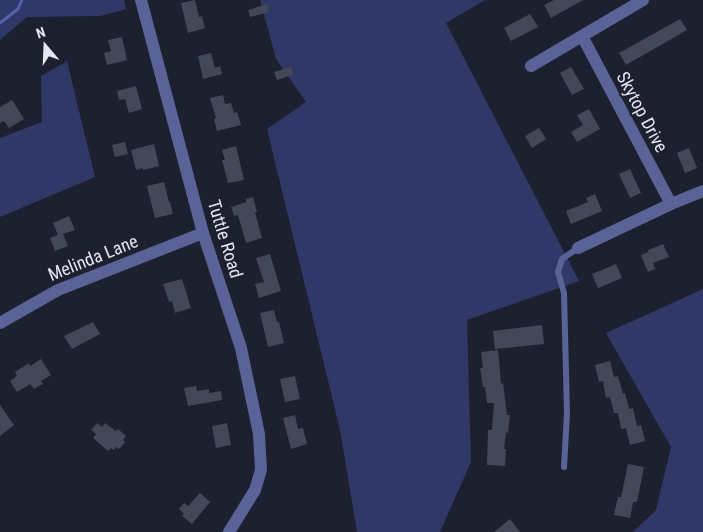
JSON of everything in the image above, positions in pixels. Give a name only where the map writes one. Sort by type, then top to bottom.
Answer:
[{"type":"street","name":"Tuttle Road","points":[[141,0],[204,232],[241,348],[259,434],[261,470],[256,490],[229,532]]},
{"type":"street","points":[[531,66],[643,0]]},
{"type":"street","name":"Skytop Drive","points":[[582,36],[672,204]]},
{"type":"street","points":[[578,248],[703,191]]},
{"type":"street","name":"Melinda Lane","points":[[0,323],[58,290],[204,232]]},
{"type":"lane","points":[[564,467],[567,413],[564,293],[558,272],[562,259],[578,248]]},
{"type":"shaded area","points":[[0,0],[124,0],[126,9],[100,16],[27,17],[0,40]]},
{"type":"shaded area","points":[[260,0],[485,0],[446,23],[579,281],[467,320],[471,462],[440,532],[357,532],[340,430],[267,129],[306,102],[276,59]]},
{"type":"shaded area","points":[[67,61],[95,177],[0,217],[0,138],[42,122],[41,76]]},
{"type":"shaded area","points":[[703,289],[703,532],[633,532],[656,510],[671,447],[606,333]]},
{"type":"building","points":[[195,0],[199,17],[202,16],[205,28],[188,33],[181,3]]},
{"type":"building","points":[[554,0],[583,0],[551,18],[544,5]]},
{"type":"building","points":[[267,4],[269,12],[250,17],[248,10]]},
{"type":"building","points":[[530,14],[538,27],[511,41],[504,28]]},
{"type":"building","points":[[680,19],[687,30],[626,65],[619,53]]},
{"type":"building","points":[[122,37],[127,60],[107,65],[104,53],[111,51],[108,40]]},
{"type":"building","points":[[211,53],[215,68],[220,66],[222,74],[203,79],[198,56]]},
{"type":"building","points":[[291,67],[293,75],[277,80],[274,72]]},
{"type":"building","points":[[571,67],[584,89],[572,95],[560,73]]},
{"type":"building","points":[[136,86],[142,109],[129,113],[125,99],[119,100],[117,91]]},
{"type":"building","points":[[223,95],[225,104],[231,103],[234,113],[237,112],[241,125],[217,131],[214,119],[216,118],[210,98]]},
{"type":"building","points":[[12,100],[24,119],[9,128],[4,121],[0,123],[0,107]]},
{"type":"building","points":[[589,109],[600,129],[577,142],[571,132],[583,125],[577,115]]},
{"type":"building","points":[[539,128],[546,139],[532,148],[525,136]]},
{"type":"building","points":[[125,142],[128,154],[115,157],[112,145]]},
{"type":"building","points":[[154,144],[159,166],[136,170],[131,150]]},
{"type":"building","points":[[236,146],[244,180],[228,183],[222,160],[225,160],[222,150]]},
{"type":"building","points":[[689,148],[697,168],[685,173],[677,153]]},
{"type":"building","points":[[630,169],[641,193],[630,198],[619,174]]},
{"type":"building","points":[[164,182],[173,214],[155,218],[147,186]]},
{"type":"building","points":[[595,194],[602,211],[571,224],[566,211],[588,202],[586,198]]},
{"type":"building","points":[[253,197],[262,238],[246,243],[238,215],[234,216],[231,207],[246,202],[246,199]]},
{"type":"building","points":[[69,216],[75,230],[63,234],[68,246],[55,251],[50,238],[58,235],[53,223]]},
{"type":"building","points":[[663,244],[669,257],[653,263],[655,269],[648,272],[641,255]]},
{"type":"building","points":[[270,254],[281,291],[259,298],[255,284],[264,282],[256,258]]},
{"type":"building","points":[[616,264],[622,278],[598,288],[592,274]]},
{"type":"building","points":[[182,279],[191,308],[175,313],[172,301],[169,302],[163,284]]},
{"type":"building","points":[[274,310],[284,343],[268,347],[260,313]]},
{"type":"building","points":[[93,322],[100,334],[72,349],[64,336]]},
{"type":"building","points":[[542,325],[544,344],[495,349],[493,331]]},
{"type":"building","points":[[498,350],[501,384],[503,383],[507,415],[510,415],[504,449],[506,449],[505,466],[487,465],[488,430],[492,430],[494,403],[487,403],[480,368],[483,368],[481,352]]},
{"type":"building","points":[[41,359],[51,375],[41,381],[43,384],[34,389],[30,384],[17,392],[10,381],[17,376],[15,372],[29,363],[30,366]]},
{"type":"building","points":[[610,361],[614,377],[618,376],[623,394],[625,393],[629,409],[633,408],[637,426],[641,425],[645,441],[630,445],[626,428],[621,429],[618,413],[614,413],[610,397],[606,398],[603,381],[599,382],[595,365]]},
{"type":"building","points":[[295,376],[300,399],[285,402],[280,379]]},
{"type":"building","points":[[196,386],[197,391],[209,389],[209,393],[221,391],[222,400],[188,406],[184,388]]},
{"type":"building","points":[[0,405],[14,425],[0,436]]},
{"type":"building","points":[[295,415],[298,429],[303,428],[307,444],[291,449],[283,418]]},
{"type":"building","points":[[97,423],[102,427],[105,423],[116,431],[118,429],[126,436],[123,440],[125,442],[119,449],[116,447],[114,450],[111,448],[108,451],[93,438],[96,434],[91,430]]},
{"type":"building","points":[[227,423],[231,445],[216,448],[212,426]]},
{"type":"building","points":[[628,464],[644,467],[637,502],[633,502],[630,518],[614,515],[618,497],[621,497]]},
{"type":"building","points":[[200,493],[210,502],[192,524],[182,516],[184,514],[179,509],[184,503],[188,506]]},
{"type":"building","points":[[510,519],[520,532],[494,532]]},
{"type":"waterway","points":[[0,23],[18,9],[22,0]]}]
